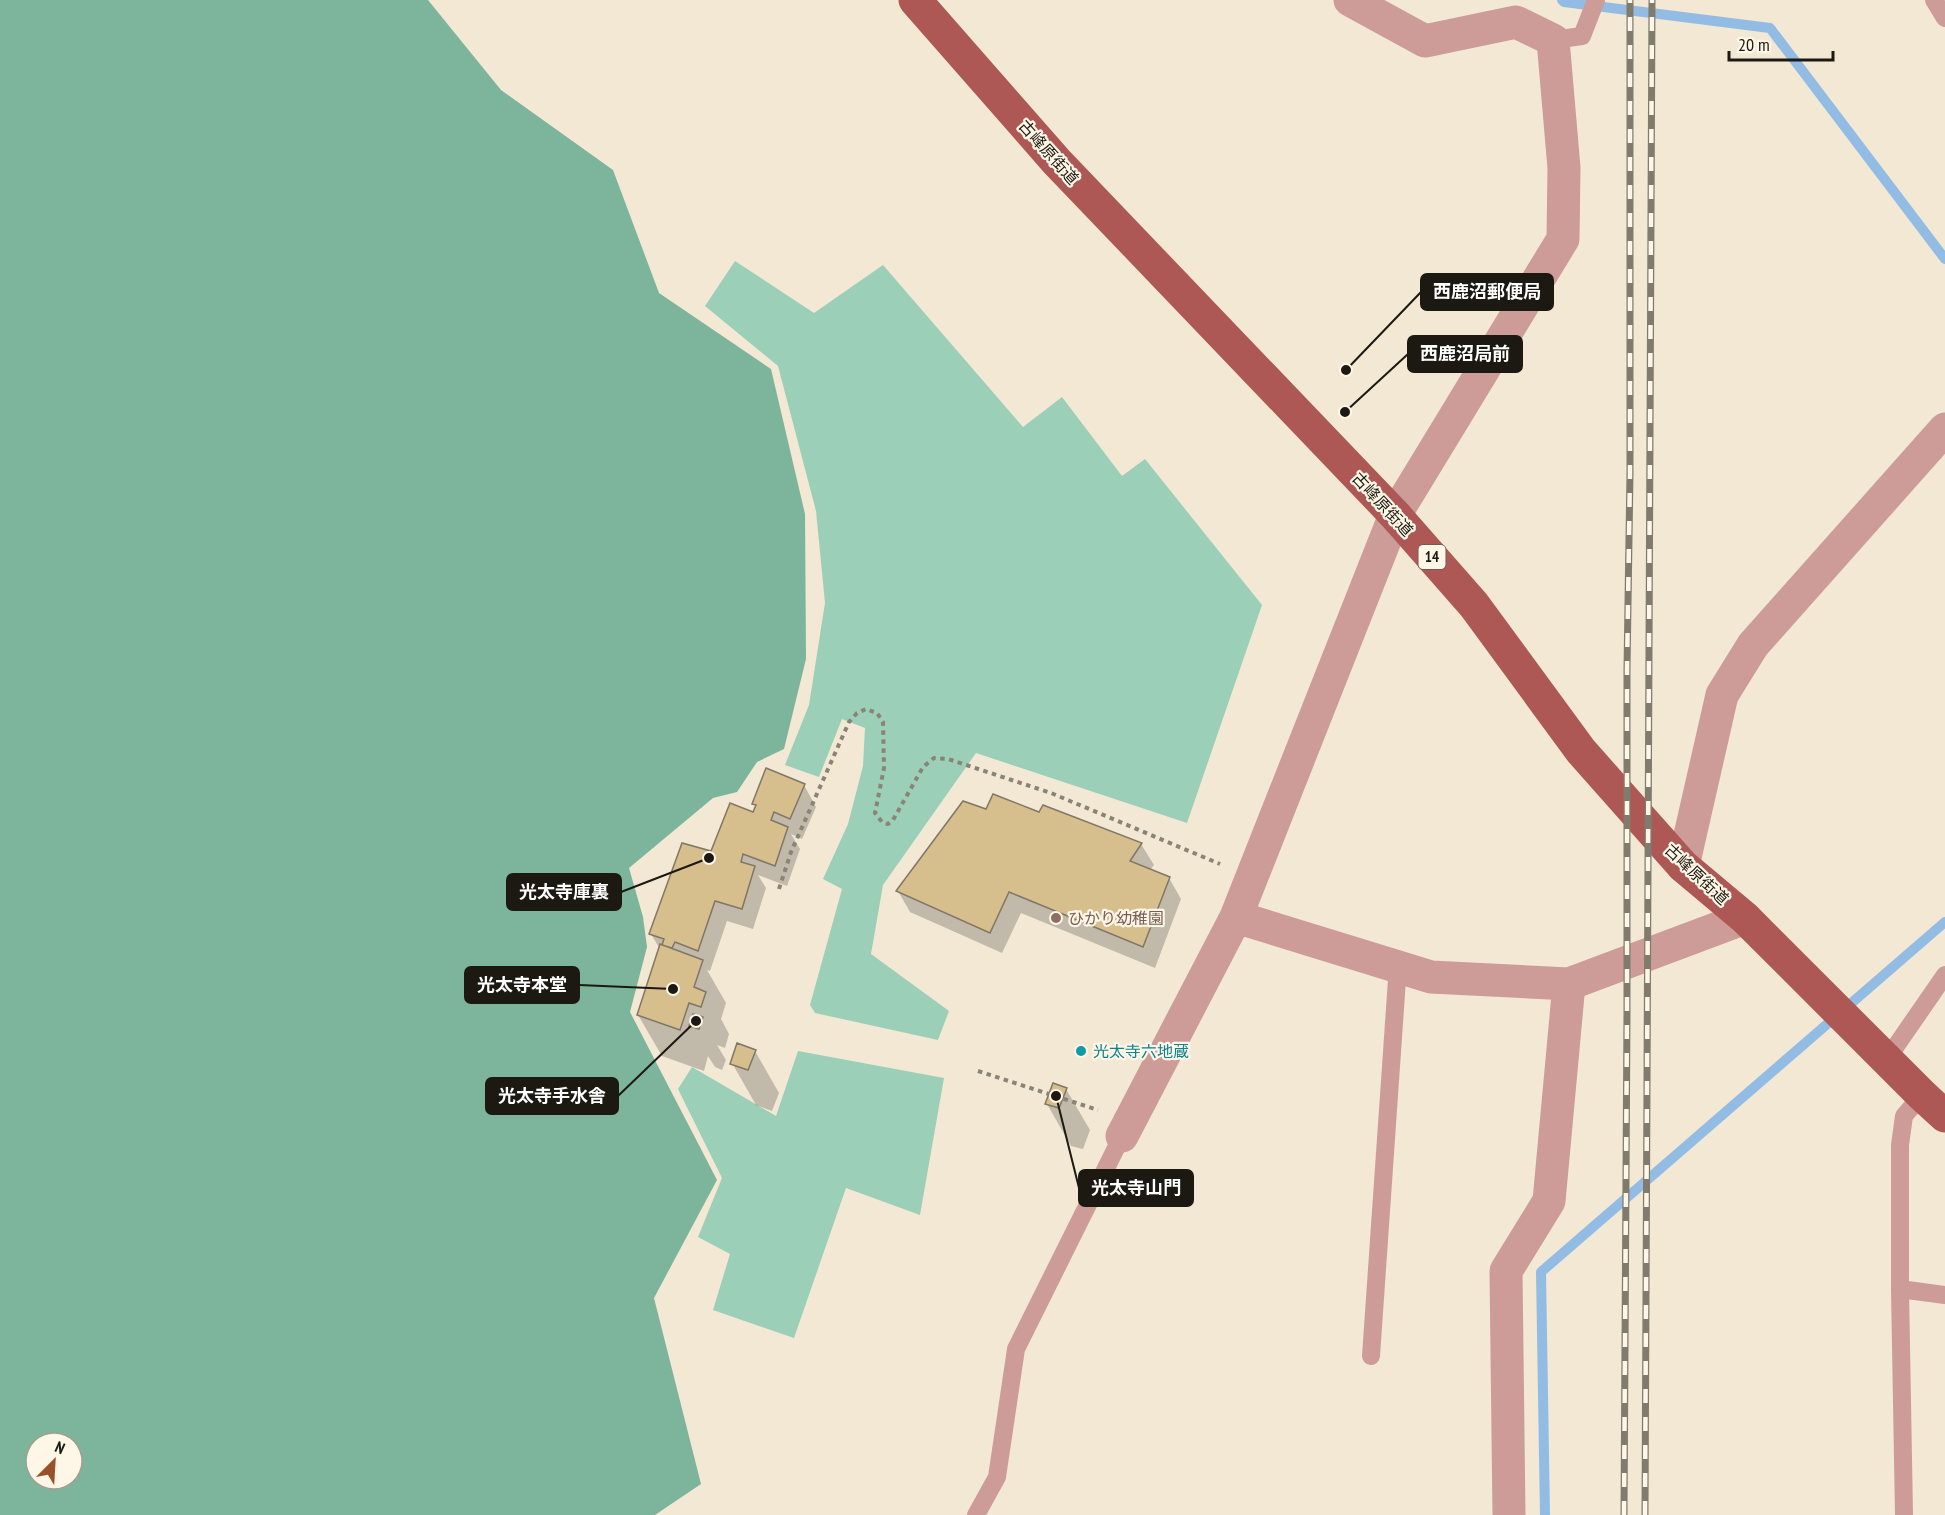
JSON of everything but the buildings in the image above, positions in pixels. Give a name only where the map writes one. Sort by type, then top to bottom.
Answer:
[{"type":"main road","name":"古峰原街道","points":[[915,0],[1057,162],[1395,515],[1474,604],[1581,751],[1683,866],[1745,918],[1934,1106]]},
{"type":"street","points":[[1114,1124],[1236,917],[1395,515],[1563,239],[1564,168],[1553,40],[1516,22],[1425,41],[1350,0]]},
{"type":"street","points":[[1683,866],[1722,695],[1753,645],[1945,429]]},
{"type":"street","points":[[1236,917],[1431,976],[1569,984],[1745,918]]},
{"type":"street","points":[[1509,1515],[1506,1270],[1549,1201],[1569,984]]},
{"type":"lane","points":[[1553,40],[1582,36],[1596,0]]},
{"type":"lane","points":[[1934,0],[1945,18]]},
{"type":"lane","points":[[1371,1356],[1398,965]]},
{"type":"lane","points":[[1887,1059],[1945,975]]},
{"type":"lane","points":[[1904,1515],[1900,1145],[1904,1116],[1934,1106]]},
{"type":"lane","points":[[976,1515],[997,1477],[1016,1349],[1114,1124]]},
{"type":"lane","points":[[1900,1289],[1945,1294]]},
{"type":"path","points":[[779,889],[791,852],[849,722],[857,713],[866,709],[877,713],[883,722],[884,768],[875,813],[882,822],[888,824],[893,820],[924,767],[934,758],[948,759],[1051,793],[1251,877]]},
{"type":"path","points":[[978,1071],[1114,1124]]},
{"type":"green space","points":[[0,0],[428,0],[501,90],[613,170],[659,293],[771,369],[805,514],[806,659],[784,749],[757,762],[737,792],[713,798],[629,868],[643,917],[647,947],[630,1012],[717,1180],[654,1298],[701,1484],[655,1515],[0,1515]]},
{"type":"green space","points":[[735,261],[814,313],[883,265],[1023,427],[1062,397],[1122,476],[1145,459],[1262,605],[1187,823],[976,753],[883,885],[871,954],[949,1011],[938,1040],[815,1013],[810,1005],[842,889],[823,879],[848,824],[863,766],[865,728],[842,719],[819,777],[785,765],[809,705],[825,603],[816,511],[778,366],[705,306]]},
{"type":"green space","points":[[798,1051],[944,1078],[920,1215],[846,1188],[794,1338],[713,1310],[730,1254],[698,1237],[722,1178],[678,1089],[692,1067],[776,1116]]},
{"type":"waterway","points":[[1562,0],[1770,28],[1945,259]]},
{"type":"waterway","points":[[1545,1515],[1541,1272],[1945,922]]},
{"type":"railway","points":[[1624,1515],[1627,669],[1630,473],[1630,0]]},
{"type":"railway","points":[[1645,1515],[1652,0]]},
{"type":"place","name":"西鹿沼郵便局","points":[[1346,370]]},
{"type":"place","name":"西鹿沼局前","points":[[1345,412]]},
{"type":"place","name":"光太寺庫裏","points":[[709,858]]},
{"type":"place","name":"ひかり幼稚園","points":[[1056,918]]},
{"type":"place","name":"光太寺本堂","points":[[673,989]]},
{"type":"place","name":"光太寺手水舎","points":[[696,1021]]},
{"type":"place","name":"光太寺六地蔵","points":[[1081,1051]]},
{"type":"place","name":"光太寺山門","points":[[1056,1096]]}]
